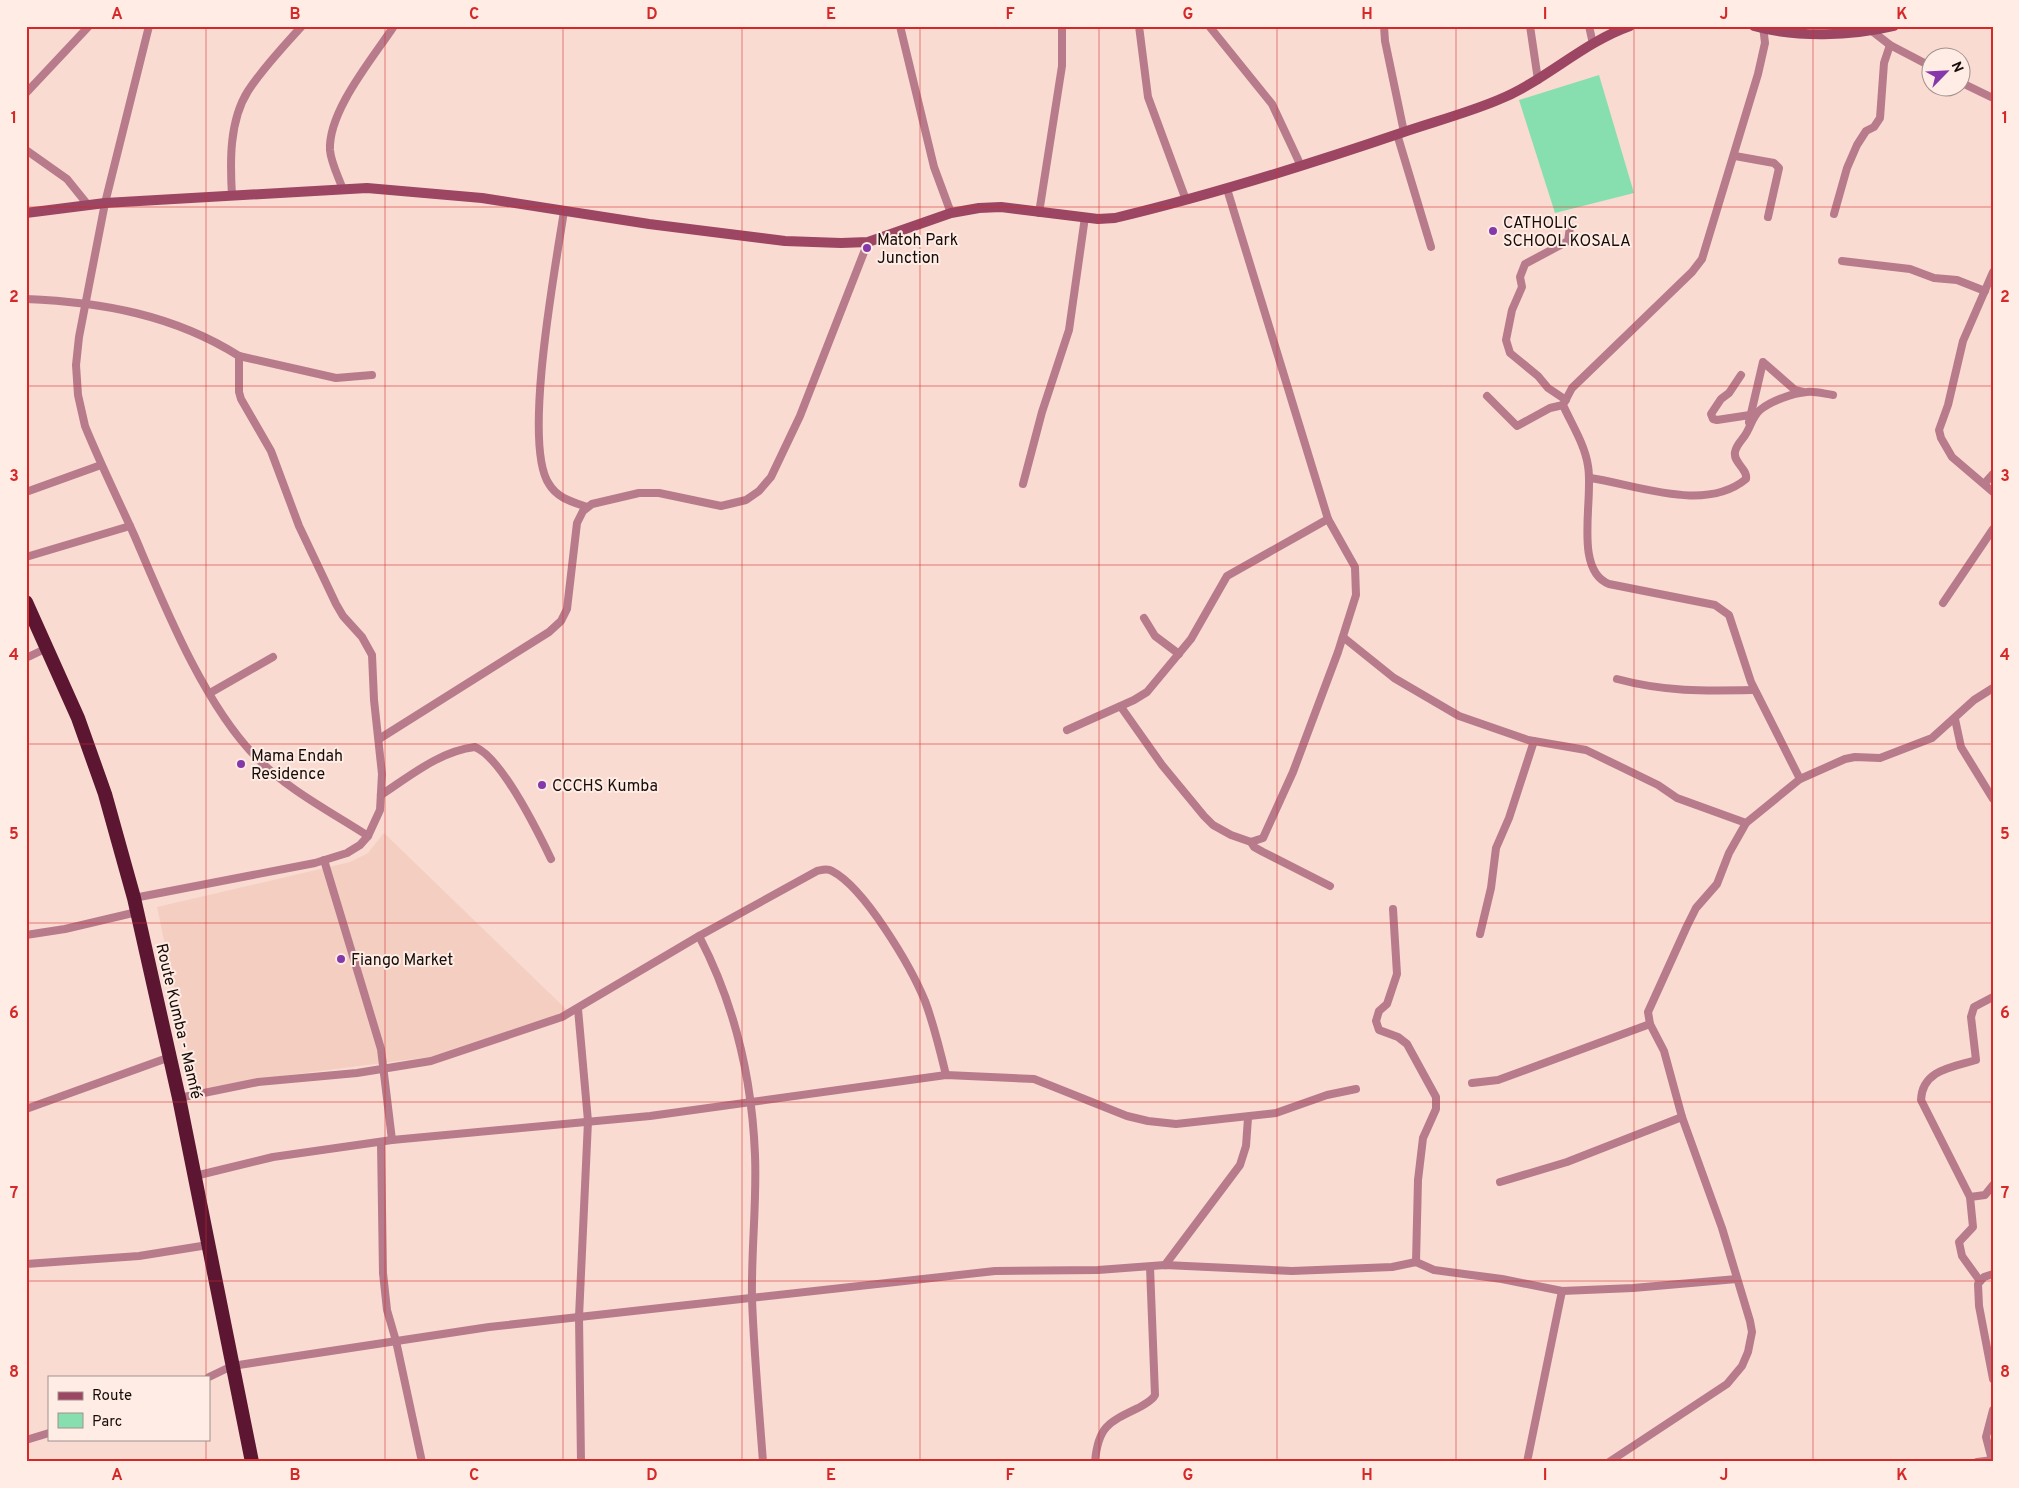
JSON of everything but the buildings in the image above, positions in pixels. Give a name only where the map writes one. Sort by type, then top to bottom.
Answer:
[{"type":"highway","name":"Route Kumba - Mamfé","points":[[26,602],[78,718],[105,794],[136,905],[179,1098],[252,1462]]},
{"type":"main road","points":[[26,213],[105,203],[367,188],[482,198],[649,224],[785,241],[868,242],[951,213],[979,208],[1001,207],[1040,213],[1115,218],[1227,189],[1498,100],[1538,80],[1594,44],[1630,26]]},
{"type":"main road","points":[[1760,27],[1829,34],[1894,26]]},
{"type":"street","points":[[26,93],[89,26]]},
{"type":"street","points":[[149,26],[105,203],[84,305],[76,365],[78,395],[85,426],[165,606],[210,693],[256,758],[278,778],[368,836]]},
{"type":"street","points":[[232,196],[231,146],[241,106],[248,92],[302,26]]},
{"type":"street","points":[[343,190],[330,153],[330,138],[336,118],[394,26]]},
{"type":"street","points":[[900,26],[934,167],[951,213]]},
{"type":"street","points":[[1040,213],[1062,66],[1062,26]]},
{"type":"street","points":[[1139,26],[1148,97],[1186,200]]},
{"type":"street","points":[[1209,26],[1272,104],[1301,166]]},
{"type":"street","points":[[1384,26],[1384,41],[1400,133],[1432,247]]},
{"type":"street","points":[[1530,26],[1538,80]]},
{"type":"street","points":[[1589,26],[1594,44]]},
{"type":"street","points":[[1487,396],[1516,426],[1550,408],[1564,403],[1572,388],[1692,272],[1702,259],[1735,156],[1765,43],[1760,27]]},
{"type":"street","points":[[1864,30],[1922,62]]},
{"type":"street","points":[[1834,214],[1847,168],[1857,145],[1866,131],[1874,127],[1880,118],[1884,64],[1890,45]]},
{"type":"street","points":[[1972,88],[1993,98]]},
{"type":"street","points":[[26,150],[67,179],[88,205]]},
{"type":"street","points":[[1735,156],[1774,163],[1779,168],[1768,217]]},
{"type":"street","points":[[1227,189],[1328,519],[1355,566],[1356,595],[1343,637],[1294,772],[1263,838],[1252,842]]},
{"type":"street","points":[[564,211],[540,386],[540,462],[544,474],[555,492],[565,499],[587,507],[614,498],[639,493],[659,493],[721,506],[746,500],[759,492],[771,477],[800,416],[868,242]]},
{"type":"street","points":[[1023,484],[1042,412],[1069,330],[1085,217]]},
{"type":"street","points":[[1570,227],[1568,241],[1525,264],[1520,277],[1522,287],[1512,310],[1506,340],[1510,353],[1538,376],[1564,403],[1583,447],[1590,478],[1588,553],[1595,575],[1601,581],[1608,584],[1715,605],[1724,609],[1729,615],[1754,690],[1786,746],[1800,778]]},
{"type":"street","points":[[1842,260],[1910,270],[1934,278],[1957,280],[1985,291]]},
{"type":"street","points":[[1993,272],[1963,342],[1948,405],[1939,430],[1941,438],[1952,456],[1984,482],[1993,492]]},
{"type":"street","points":[[26,299],[64,301],[151,316],[205,335],[239,356],[336,378],[372,375]]},
{"type":"street","points":[[26,935],[65,929],[136,905],[347,853],[360,845],[368,836],[380,810],[382,774],[374,700],[372,655],[362,637],[343,616],[336,604],[299,526],[271,451],[241,399],[239,392],[239,356]]},
{"type":"street","points":[[1590,478],[1686,496],[1707,497],[1717,494],[1746,479],[1745,472],[1736,459],[1735,452],[1738,444],[1747,432],[1763,362],[1796,390],[1833,395]]},
{"type":"street","points":[[1741,375],[1711,414],[1712,419],[1717,420],[1750,415]]},
{"type":"street","points":[[1749,424],[1760,410],[1772,403],[1804,392]]},
{"type":"street","points":[[26,492],[101,465]]},
{"type":"street","points":[[1984,482],[1993,474]]},
{"type":"street","points":[[379,739],[533,642],[561,621],[567,609],[577,523],[587,507]]},
{"type":"street","points":[[1067,730],[1121,707],[1147,692],[1179,654],[1207,614],[1227,576],[1328,519]]},
{"type":"street","points":[[26,557],[130,526]]},
{"type":"street","points":[[1943,603],[1993,529]]},
{"type":"street","points":[[1144,618],[1155,636],[1179,654]]},
{"type":"street","points":[[1343,637],[1380,668],[1448,711],[1534,741],[1586,750],[1658,785],[1677,798],[1746,823]]},
{"type":"street","points":[[26,658],[47,648]]},
{"type":"street","points":[[210,693],[273,657]]},
{"type":"street","points":[[1617,679],[1649,688],[1673,690],[1754,690]]},
{"type":"street","points":[[1609,1462],[1727,1384],[1742,1366],[1748,1352],[1752,1332],[1722,1228],[1682,1117],[1664,1051],[1650,1024],[1649,1005],[1696,908],[1717,884],[1729,853],[1746,823],[1800,778],[1846,759],[1855,757],[1880,758],[1920,744],[1932,738],[1974,700],[1993,688]]},
{"type":"street","points":[[1121,707],[1162,765],[1204,816],[1214,825],[1231,835],[1252,842],[1254,846],[1263,852],[1330,886]]},
{"type":"street","points":[[1955,719],[1961,747],[1993,799]]},
{"type":"street","points":[[1480,934],[1491,888],[1496,848],[1509,818],[1534,741]]},
{"type":"street","points":[[381,795],[433,761],[461,749],[476,747],[491,757],[529,816],[551,859]]},
{"type":"street","points":[[324,860],[378,1040],[384,1070],[392,1140]]},
{"type":"street","points":[[179,1098],[258,1082],[384,1070],[431,1061],[562,1017],[699,936],[817,871],[831,870],[852,887],[869,907],[910,972],[932,1021],[946,1075]]},
{"type":"street","points":[[1393,909],[1397,974],[1386,1004],[1379,1011],[1376,1021],[1379,1030],[1398,1037],[1407,1044],[1436,1097],[1436,1109],[1423,1138],[1418,1180],[1416,1262]]},
{"type":"street","points":[[699,936],[718,976],[730,1012],[752,1103],[755,1156],[752,1298],[763,1462]]},
{"type":"street","points":[[1980,1281],[1960,1250],[1959,1242],[1973,1226],[1970,1197],[1921,1100],[1922,1089],[1934,1073],[1976,1060],[1971,1017],[1974,1007],[1993,997]]},
{"type":"street","points":[[578,1009],[588,1122],[579,1317],[581,1462]]},
{"type":"street","points":[[1472,1083],[1498,1080],[1650,1024]]},
{"type":"street","points":[[26,1109],[170,1057]]},
{"type":"street","points":[[195,1176],[272,1157],[392,1140],[588,1122],[752,1103],[946,1075],[1034,1079],[1127,1116],[1148,1121],[1176,1124],[1248,1118],[1282,1111],[1327,1095],[1356,1089]]},
{"type":"street","points":[[1500,1182],[1567,1162],[1682,1117]]},
{"type":"street","points":[[1165,1265],[1240,1165],[1246,1146],[1248,1118]]},
{"type":"street","points":[[381,1143],[383,1273],[387,1310],[396,1340],[422,1462]]},
{"type":"street","points":[[1970,1197],[1985,1195],[1993,1185]]},
{"type":"street","points":[[26,1264],[139,1256],[208,1245]]},
{"type":"street","points":[[210,1377],[232,1366],[396,1340],[579,1317],[995,1271],[1098,1270],[1165,1265],[1292,1271],[1392,1267],[1416,1262],[1442,1272],[1502,1279],[1562,1291],[1633,1288],[1737,1279]]},
{"type":"street","points":[[1095,1462],[1100,1433],[1119,1417],[1152,1400],[1155,1395],[1150,1267]]},
{"type":"street","points":[[1993,1274],[1978,1284],[1978,1306],[1993,1380]]},
{"type":"street","points":[[1527,1462],[1562,1291]]},
{"type":"street","points":[[1977,1462],[1993,1460],[1986,1437],[1993,1410]]},
{"type":"street","points":[[26,1440],[48,1433]]},
{"type":"shaded area","name":"Fiango Market","points":[[384,833],[569,1012],[437,1056],[250,1080],[196,1090],[157,907],[350,862],[368,853]]},
{"type":"green space","points":[[1599,75],[1634,193],[1555,213],[1519,100]]},
{"type":"place","name":"CATHOLIC SCHOOL KOSALA","points":[[1493,231]]},
{"type":"place","name":"Matoh Park Junction","points":[[867,248]]},
{"type":"place","name":"Mama Endah Residence","points":[[241,764]]},
{"type":"place","name":"CCCHS Kumba","points":[[542,785]]},
{"type":"place","name":"Fiango Market","points":[[341,959]]}]
